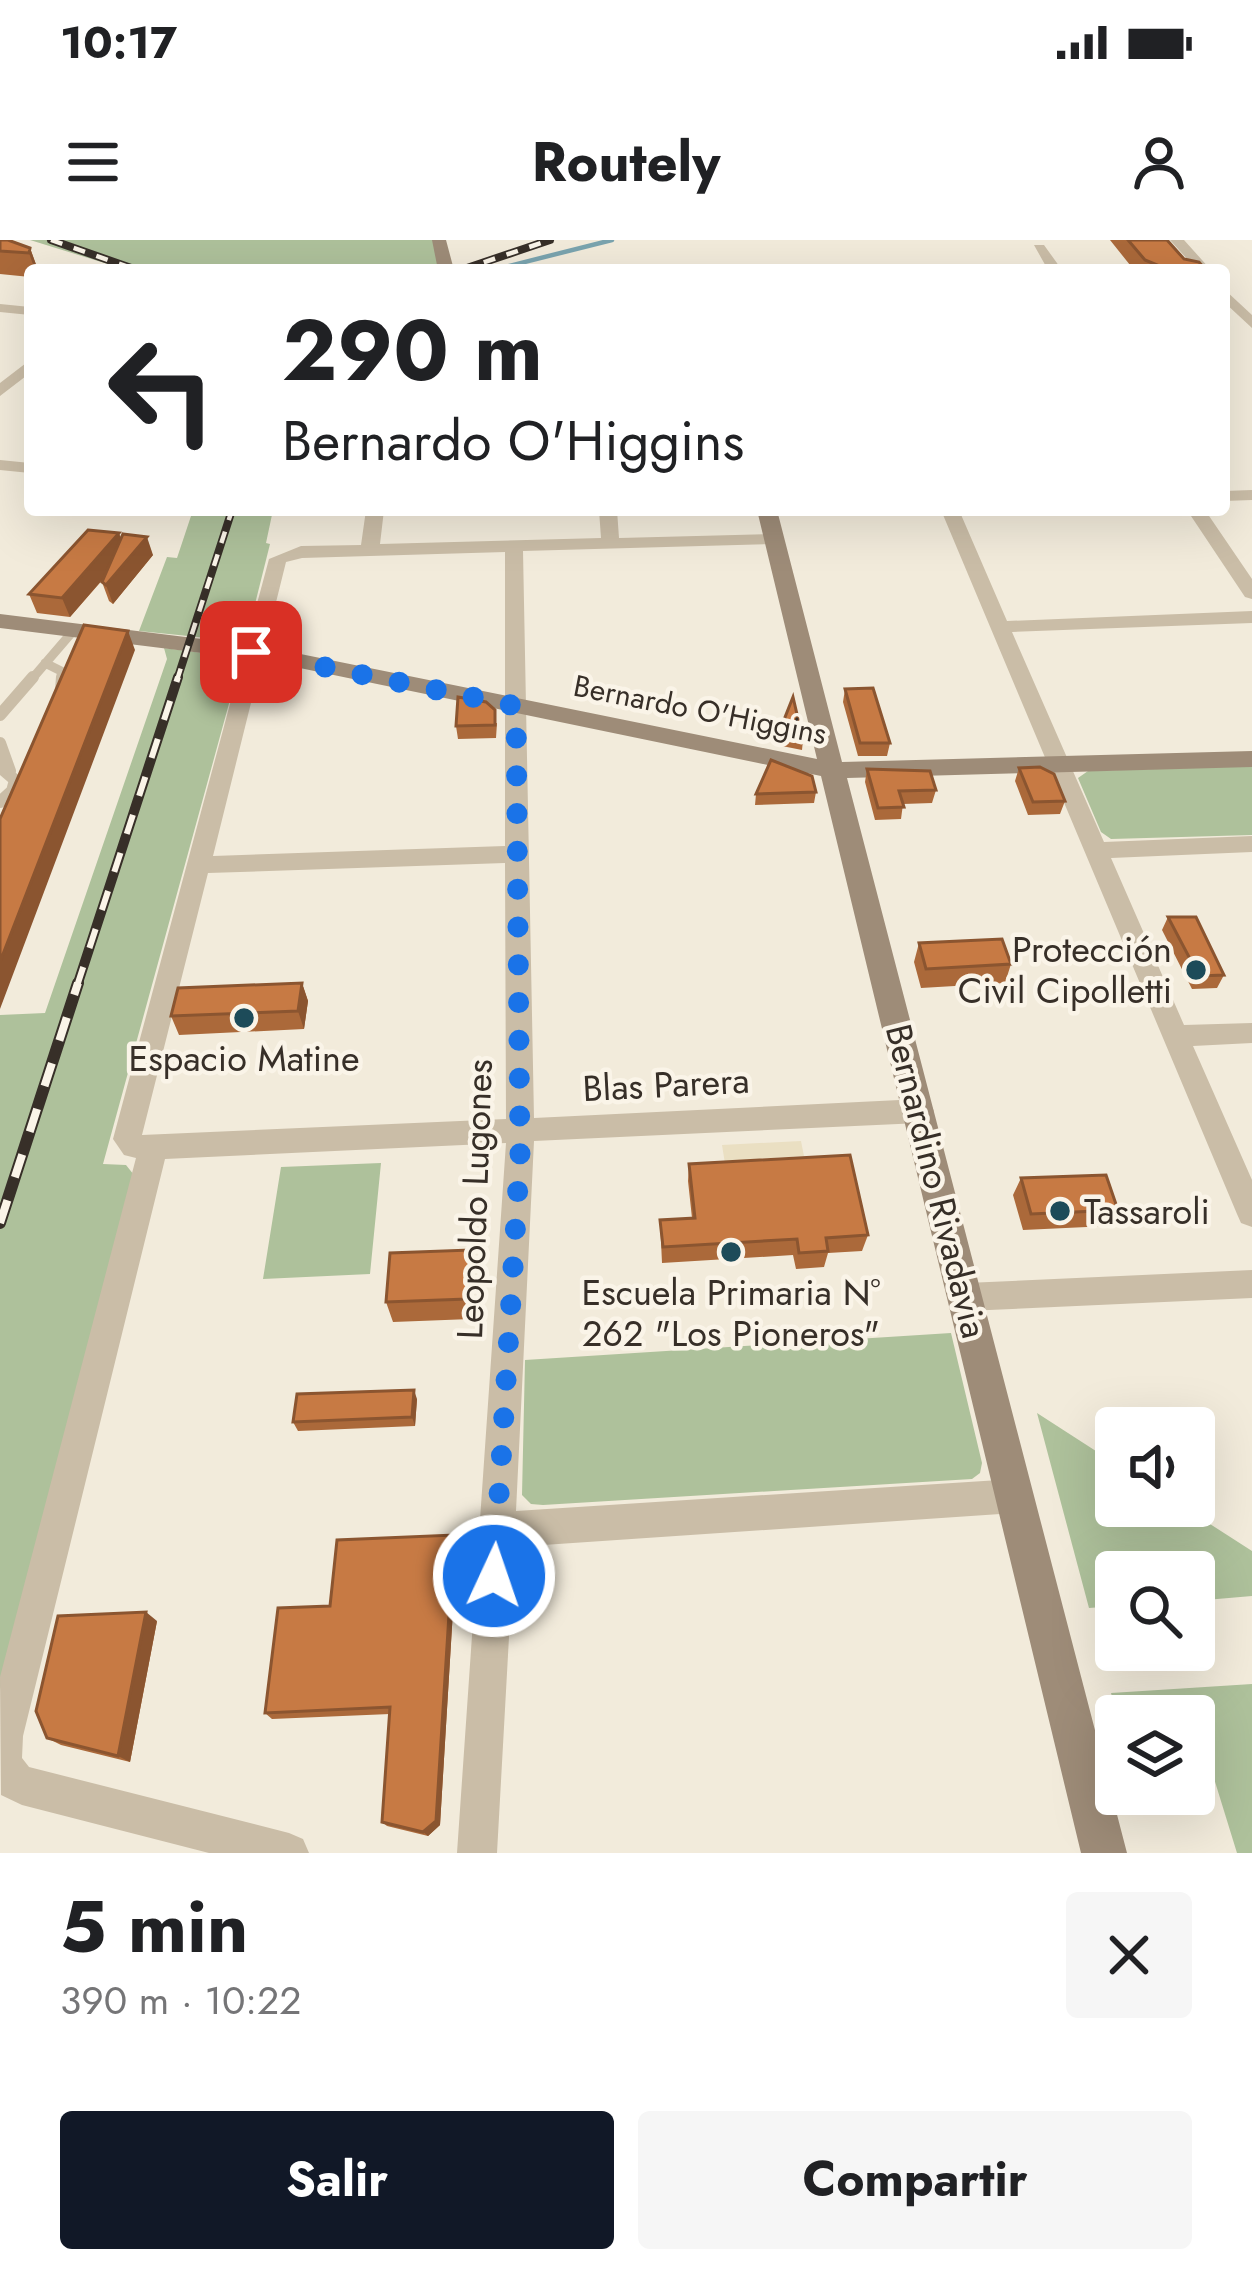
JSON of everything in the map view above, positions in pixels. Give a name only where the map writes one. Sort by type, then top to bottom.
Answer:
[{"type":"main road","name":"Bernardino Rivadavia","points":[[769,516],[1104,1853]]},
{"type":"main road","name":"Bernardo O'Higgins","points":[[0,621],[251,652],[835,770],[1252,759]]},
{"type":"street","points":[[1177,240],[1199,264]]},
{"type":"street","points":[[1039,248],[1050,264]]},
{"type":"street","points":[[370,550],[374,516]]},
{"type":"street","points":[[608,516],[610,543]]},
{"type":"street","points":[[953,516],[1252,1214]]},
{"type":"street","points":[[1200,516],[1252,593]]},
{"type":"street","points":[[289,1853],[22,1784],[8,1777],[2,1764],[4,1736],[142,1145],[127,1129],[274,564],[282,556],[370,550],[775,538]]},
{"type":"street","name":"Leopoldo Lugones","points":[[477,1853],[520,1130],[514,546]]},
{"type":"street","points":[[1000,627],[1252,617]]},
{"type":"street","points":[[1096,850],[1252,844]]},
{"type":"street","points":[[195,866],[517,854]]},
{"type":"street","points":[[1175,1036],[1252,1033]]},
{"type":"street","name":"Blas Parera","points":[[142,1145],[920,1111]]},
{"type":"street","points":[[966,1298],[1252,1284]]},
{"type":"street","points":[[497,1530],[1015,1496]]},
{"type":"lane","points":[[0,715],[74,630]]},
{"type":"lane","points":[[45,663],[59,667],[64,675],[54,705]]},
{"type":"lane","points":[[0,743],[5,769],[15,780],[12,791]]},
{"type":"lane","points":[[0,802],[26,772]]},
{"type":"green space","points":[[30,240],[434,240],[438,264],[108,264]]},
{"type":"green space","points":[[191,516],[272,516],[266,543],[270,544],[248,632],[237,641],[139,631],[167,557],[177,558]]},
{"type":"green space","points":[[164,648],[233,657],[239,667],[103,1164],[126,1165],[134,1175],[0,1690],[0,1015],[45,1013],[167,659]]},
{"type":"green space","points":[[1252,766],[1252,835],[1111,839],[1101,832],[1078,778],[1088,771]]},
{"type":"green space","points":[[381,1163],[370,1274],[263,1279],[281,1167]]},
{"type":"green space","points":[[951,1333],[982,1463],[980,1473],[972,1479],[543,1505],[531,1504],[522,1495],[525,1360]]},
{"type":"green space","points":[[1037,1413],[1095,1450],[1095,1527],[1215,1527],[1252,1551],[1252,1596],[1215,1599],[1215,1551],[1095,1551],[1095,1608],[1089,1608]]},
{"type":"green space","points":[[1252,1684],[1252,1853],[1237,1853],[1215,1782],[1215,1695],[1111,1693]]},
{"type":"shaded area","points":[[801,1141],[804,1156],[744,1160],[744,1169],[726,1170],[722,1145]]},
{"type":"building","points":[[0,240],[30,248],[29,253],[0,251]]},
{"type":"building","points":[[1128,240],[1167,240],[1184,259],[1201,264],[1155,264]]},
{"type":"building","points":[[88,530],[119,533],[62,598],[29,594]]},
{"type":"building","points":[[123,534],[147,537],[106,585],[102,582]]},
{"type":"building","points":[[84,625],[128,631],[0,962],[0,819]]},
{"type":"building","points":[[873,688],[890,743],[860,743],[845,689]]},
{"type":"building","points":[[458,697],[486,702],[495,710],[495,725],[456,726]]},
{"type":"building","points":[[793,697],[803,740],[778,735]]},
{"type":"building","points":[[771,760],[812,776],[816,792],[756,794]]},
{"type":"building","points":[[1040,767],[1054,774],[1065,801],[1033,802],[1019,768]]},
{"type":"building","points":[[867,769],[930,771],[936,790],[899,791],[904,807],[878,808]]},
{"type":"building","points":[[1168,917],[1196,917],[1224,975],[1199,976]]},
{"type":"building","points":[[1002,939],[1011,964],[926,969],[919,943]]},
{"type":"building","points":[[302,983],[298,1011],[171,1016],[178,988]]},
{"type":"building","points":[[850,1155],[868,1235],[826,1238],[828,1251],[799,1253],[797,1239],[663,1247],[660,1220],[695,1218],[689,1164]]},
{"type":"building","points":[[1106,1175],[1118,1210],[1031,1214],[1021,1178]]},
{"type":"building","points":[[470,1250],[467,1299],[386,1302],[390,1253]]},
{"type":"building","points":[[414,1390],[412,1417],[293,1422],[297,1394]]},
{"type":"building","points":[[454,1535],[436,1821],[423,1832],[382,1822],[390,1707],[265,1713],[278,1608],[330,1606],[337,1540]]},
{"type":"building","points":[[146,1612],[118,1756],[47,1738],[36,1711],[58,1616]]},
{"type":"waterway","points":[[517,264],[612,240]]},
{"type":"railway","points":[[51,240],[120,264]]},
{"type":"railway","points":[[479,264],[550,240]]},
{"type":"railway","points":[[177,680],[230,516]]},
{"type":"railway","points":[[77,986],[178,677]]},
{"type":"railway","points":[[0,1223],[78,983]]},
{"type":"place","name":"Protección Civil Cipolletti","points":[[1196,970]]},
{"type":"place","name":"Espacio Matine","points":[[244,1018]]},
{"type":"place","name":"Tassaroli","points":[[1060,1211]]},
{"type":"place","name":"Escuela Primaria N° 262 \"Los Pioneros\"","points":[[731,1252]]},
{"type":"route","points":[[251,652],[516,706],[520,1154],[494,1576]]}]
